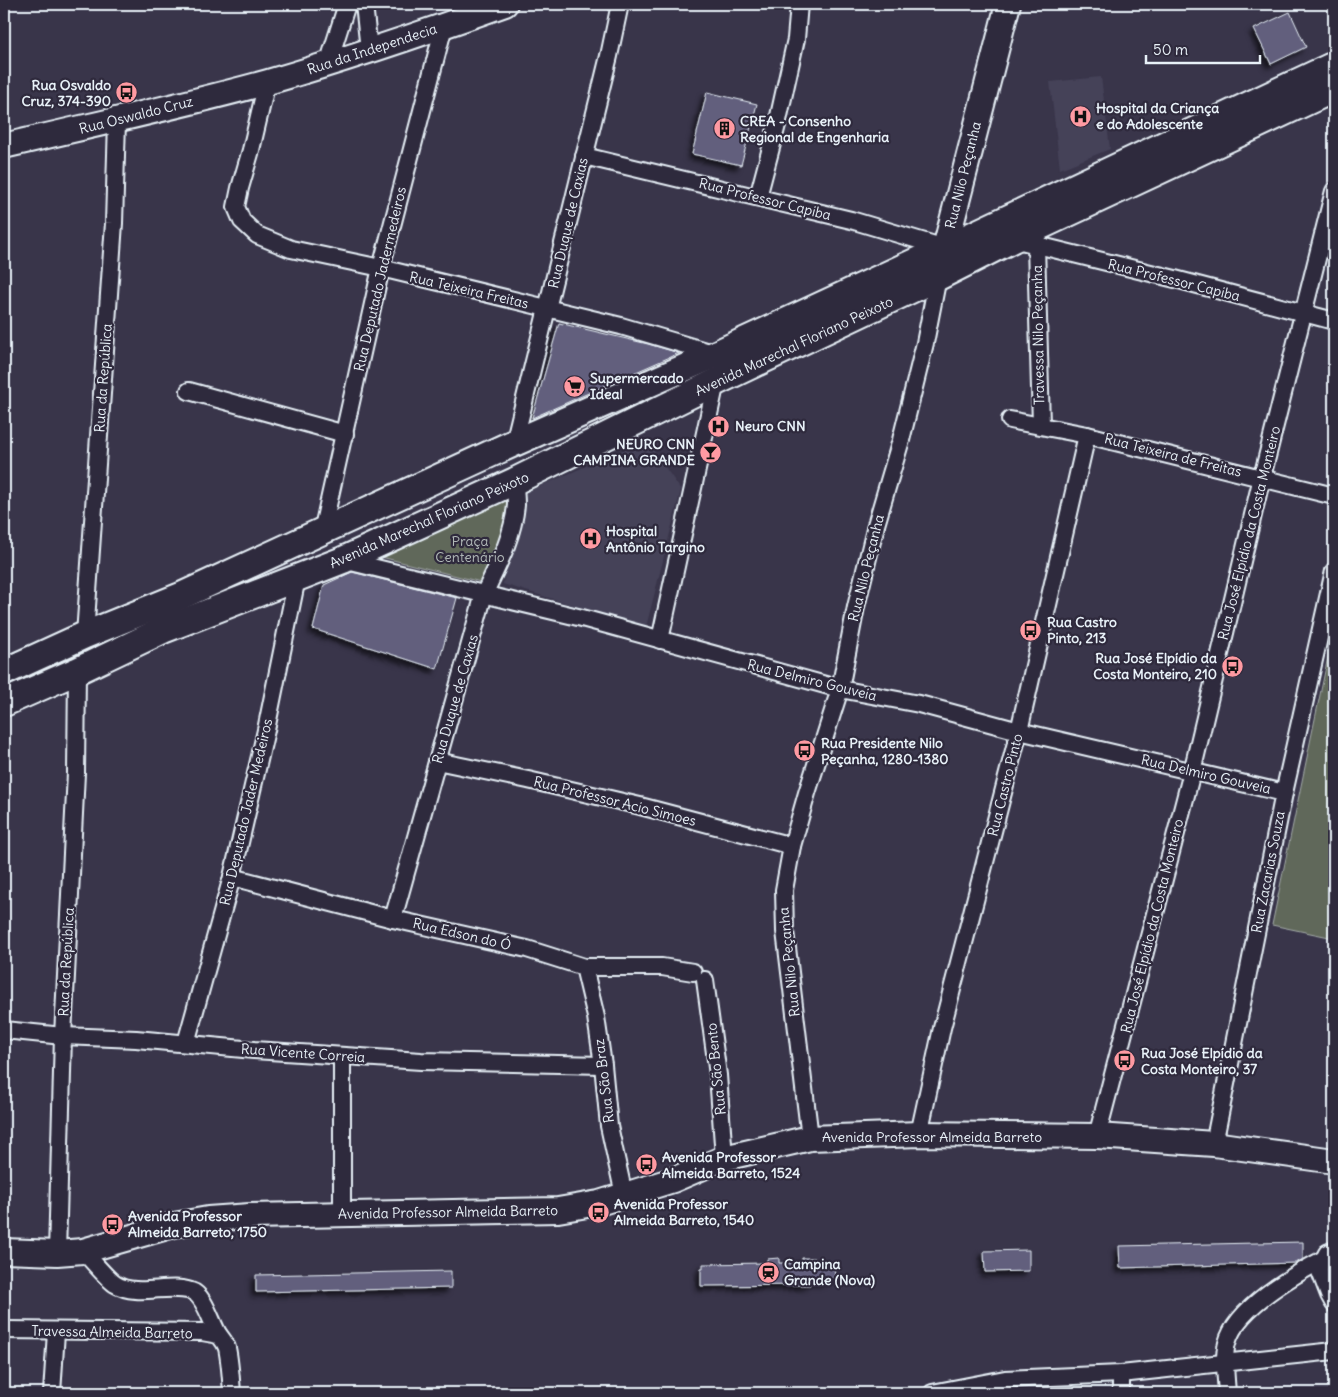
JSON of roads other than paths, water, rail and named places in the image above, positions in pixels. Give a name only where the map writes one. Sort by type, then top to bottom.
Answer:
[{"type":"main road","name":"Rua da Independecia","points":[[267,82],[444,26],[505,4]]},
{"type":"main road","name":"Rua Nilo Peçanha","points":[[938,277],[1008,4]]},
{"type":"main road","name":"Avenida Marechal Floriano Peixoto","points":[[4,672],[85,635],[181,596],[514,443],[716,354],[1334,65]]},
{"type":"main road","name":"Rua Oswaldo Cruz","points":[[4,146],[118,121],[267,82]]},
{"type":"main road","name":"Avenida Marechal Floriano Peixoto","points":[[4,703],[78,671],[163,630],[343,560],[515,481],[716,382],[938,277],[1024,242],[1334,89]]},
{"type":"main road","name":"Avenida Professor Almeida Barreto","points":[[4,1251],[57,1253],[83,1251],[174,1224],[208,1218],[558,1210],[599,1202],[673,1180],[724,1158],[810,1138],[919,1134],[1097,1136],[1214,1144],[1334,1161]]},
{"type":"street","points":[[328,64],[347,4]]},
{"type":"street","points":[[364,4],[369,50]]},
{"type":"street","name":"Rua Duque de Caxias","points":[[514,443],[609,56],[620,4]]},
{"type":"street","points":[[758,197],[777,125],[796,39],[799,4]]},
{"type":"street","name":"Rua Deputado Jadermedeiros","points":[[322,532],[381,268],[444,26]]},
{"type":"street","name":"Rua Teixeira Freitas","points":[[267,82],[236,207],[242,221],[257,235],[291,249],[381,268],[621,326],[716,354]]},
{"type":"street","name":"Rua da República","points":[[85,635],[114,223],[118,121]]},
{"type":"street","name":"Rua Professor Capiba","points":[[584,156],[851,220],[945,248]]},
{"type":"street","name":"Rua José Elpídio da Costa Monteiro","points":[[1097,1136],[1192,772],[1262,477],[1334,191]]},
{"type":"street","name":"Rua Professor Capiba","points":[[1024,242],[1334,321]]},
{"type":"street","name":"Travessa Nilo Peçanha","points":[[1024,242],[1040,425]]},
{"type":"street","name":"Rua Nilo Peçanha","points":[[810,1138],[785,931],[784,890],[792,846],[840,689],[856,607],[876,525],[901,440],[925,343],[938,277]]},
{"type":"street","points":[[660,640],[716,382]]},
{"type":"street","points":[[189,391],[345,434]]},
{"type":"street","name":"Rua Teixeira de Freitas","points":[[1010,420],[1087,435],[1334,496]]},
{"type":"street","name":"Rua Castro Pinto","points":[[919,1134],[942,1028],[1019,731],[1087,435]]},
{"type":"street","name":"Rua Duque de Caxias","points":[[393,919],[484,594],[504,551],[512,525],[516,504],[515,481]]},
{"type":"street","name":"Rua Delmiro Gouveia","points":[[343,560],[582,618],[840,689],[919,704],[1019,731],[1284,792]]},
{"type":"street","name":"Rua Zacarias Souza","points":[[1214,1144],[1284,792],[1334,571]]},
{"type":"street","name":"Rua Deputado Jader Medeiros","points":[[186,1043],[232,877],[266,730],[297,578]]},
{"type":"street","name":"Rua da República","points":[[57,1253],[63,1036],[76,773],[78,671]]},
{"type":"street","name":"Rua Professor Acio Simoes","points":[[437,762],[528,780],[640,806],[792,846]]},
{"type":"street","name":"Rua Edson do Ó","points":[[232,877],[393,919],[527,949],[584,967],[662,968],[699,976]]},
{"type":"street","name":"Rua São Braz","points":[[584,967],[596,1016],[609,1126],[624,1195]]},
{"type":"street","name":"Rua São Bento","points":[[699,976],[718,1075],[724,1158]]},
{"type":"street","name":"Rua Vicente Correia","points":[[4,1030],[63,1036],[186,1043],[421,1061],[603,1065]]},
{"type":"street","points":[[342,1056],[342,1214]]},
{"type":"street","points":[[83,1251],[115,1284],[128,1289],[178,1289],[190,1290],[196,1293],[207,1309],[219,1335],[224,1340],[232,1393]]},
{"type":"street","points":[[1328,1255],[1319,1269],[1328,1295],[1334,1304]]},
{"type":"street","points":[[1227,1393],[1226,1344],[1234,1326],[1262,1298],[1328,1255]]},
{"type":"street","name":"Travessa Almeida Barreto","points":[[4,1330],[202,1332],[219,1335]]},
{"type":"street","points":[[52,1393],[56,1332]]},
{"type":"street","points":[[932,1393],[1226,1362],[1253,1361],[1334,1351]]},
{"type":"street","points":[[1120,1374],[1121,1393]]},
{"type":"place","name":"Rua Osvaldo Cruz, 374-390","points":[[127,93]]},
{"type":"place","name":"Hospital da Criança e do Adolescente","points":[[1080,116]]},
{"type":"place","name":"CREA - Consenho Regional de Engenharia","points":[[724,129]]},
{"type":"place","name":"Supermercado Ideal","points":[[574,386]]},
{"type":"place","name":"Neuro CNN","points":[[719,426]]},
{"type":"place","name":"NEURO CNN CAMPINA GRANDE","points":[[711,452]]},
{"type":"place","name":"Hospital Antônio Targino","points":[[590,539]]},
{"type":"place","name":"Rua Castro Pinto, 213","points":[[1031,630]]},
{"type":"place","name":"Rua José Elpídio da Costa Monteiro, 210","points":[[1233,666]]},
{"type":"place","name":"Rua Presidente Nilo Peçanha, 1280-1380","points":[[805,751]]},
{"type":"place","name":"Rua José Elpídio da Costa Monteiro, 37","points":[[1125,1061]]},
{"type":"place","name":"Avenida Professor Almeida Barreto, 1524","points":[[646,1165]]},
{"type":"place","name":"Avenida Professor Almeida Barreto, 1540","points":[[598,1212]]},
{"type":"place","name":"Avenida Professor Almeida Barreto, 1750","points":[[112,1224]]},
{"type":"place","name":"Campina Grande (Nova)","points":[[768,1272]]},
{"type":"park label","name":"Praça Centenário","points":[[470,550]]}]
